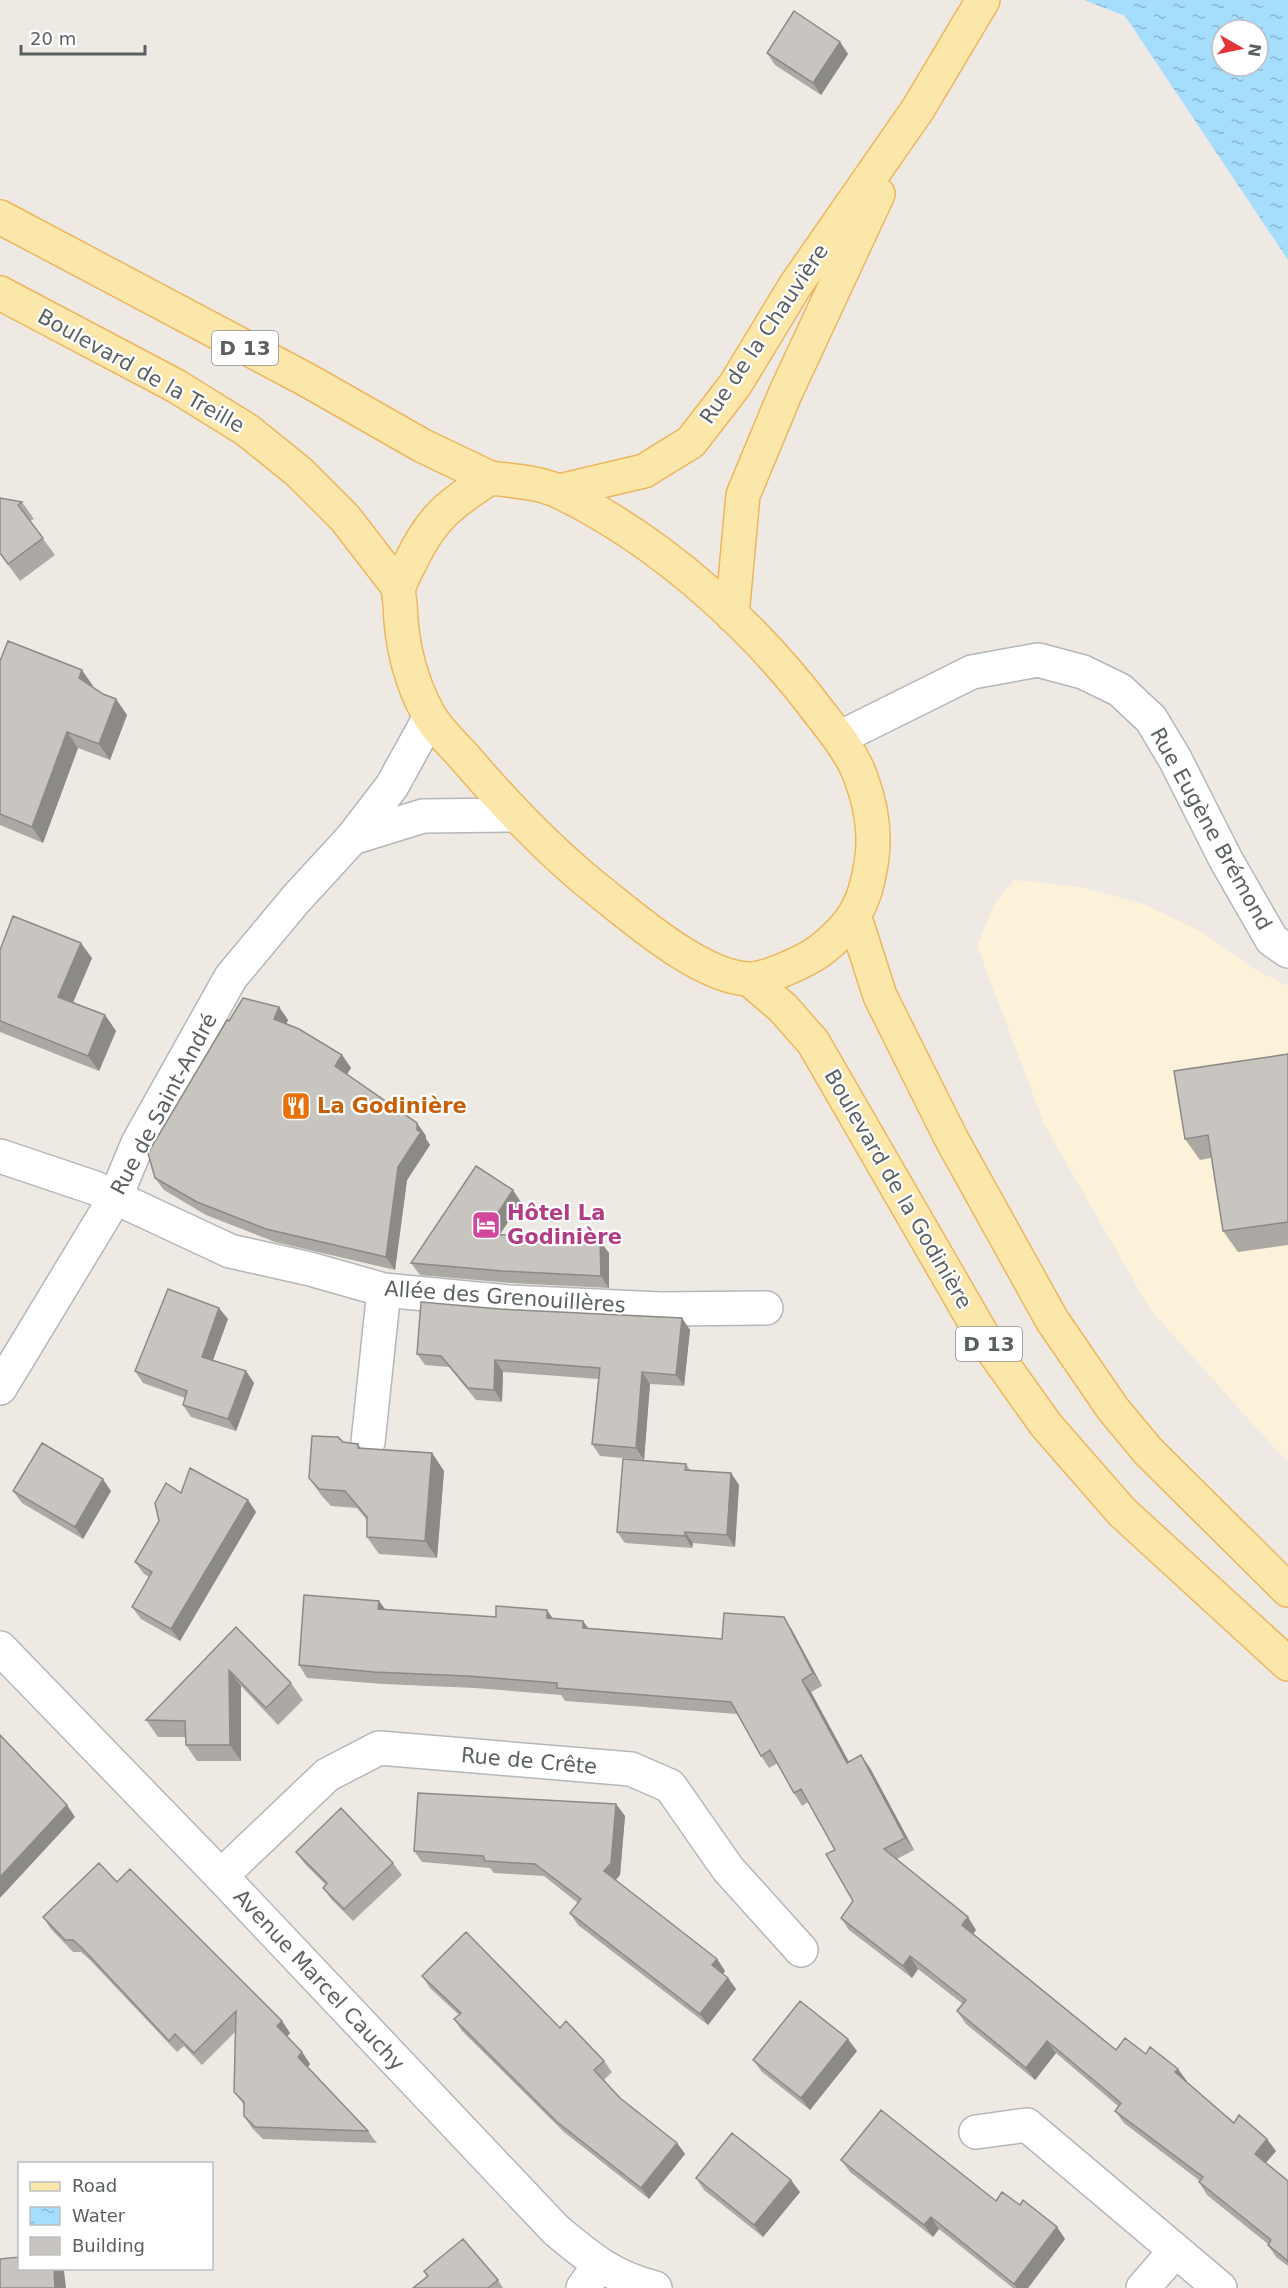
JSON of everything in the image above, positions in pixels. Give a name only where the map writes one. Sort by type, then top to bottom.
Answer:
[{"type":"main road","name":"Rue de la Chauvière","points":[[559,491],[644,471],[691,442],[735,385],[795,286],[918,109],[983,0]]},
{"type":"main road","name":"Rue de la Chauvière","points":[[732,615],[743,495],[785,394],[918,109]]},
{"type":"main road","name":"D 13","points":[[0,217],[307,380],[423,446],[490,478]]},
{"type":"main road","name":"Boulevard de la Treille","points":[[0,293],[176,386],[247,430],[299,472],[345,518],[399,588]]},
{"type":"main road","points":[[490,478],[524,482],[559,491],[609,520],[652,549],[693,579],[732,615],[801,687],[839,738],[861,776],[873,828],[873,855],[867,889],[855,918],[832,941],[810,958],[782,970],[749,979],[723,973],[668,945],[567,866],[515,815],[430,717],[411,673],[401,631],[399,588],[426,532],[438,516],[490,478]]},
{"type":"main road","name":"D 13","points":[[855,918],[880,996],[952,1140],[1052,1320],[1113,1409],[1148,1451],[1288,1590]]},
{"type":"main road","name":"Boulevard de la Godinière","points":[[749,979],[783,1008],[813,1042],[984,1338],[1046,1425],[1122,1512],[1288,1664]]},
{"type":"street","name":"Rue Eugène Brémond","points":[[839,738],[972,672],[1038,660],[1083,672],[1120,690],[1151,719],[1176,759],[1226,860],[1272,940],[1288,951]]},
{"type":"street","name":"Rue de Saint-André","points":[[0,1388],[115,1197],[138,1143],[231,977],[296,899],[352,838],[392,786],[430,717]]},
{"type":"street","points":[[352,838],[423,816],[515,815]]},
{"type":"street","name":"Allée des Grenouillères","points":[[0,1156],[115,1197],[230,1251],[310,1269],[384,1290],[509,1302],[661,1309],[766,1308]]},
{"type":"street","points":[[368,1442],[384,1290]]},
{"type":"street","name":"Avenue Marcel Cauchy","points":[[0,1648],[221,1876],[556,2230],[591,2277],[632,2282],[655,2288]]},
{"type":"street","name":"Rue de Crête","points":[[221,1876],[327,1775],[380,1748],[631,1769],[670,1786],[728,1869],[801,1950]]},
{"type":"street","points":[[976,2132],[1027,2125],[1220,2288]]},
{"type":"street","points":[[1143,2288],[1175,2251]]},
{"type":"shaded area","points":[[1014,880],[1080,887],[1141,903],[1202,932],[1254,969],[1288,986],[1288,1461],[1150,1309],[1045,1126],[977,946],[994,904]]},
{"type":"water","points":[[1084,0],[1288,0],[1288,260],[1125,16]]},
{"type":"building","points":[[794,11],[840,42],[813,83],[767,53]]},
{"type":"building","points":[[0,498],[22,502],[18,505],[43,538],[8,564],[0,553]]},
{"type":"building","points":[[8,641],[82,670],[79,678],[103,694],[116,699],[99,744],[67,732],[32,827],[0,814],[0,661]]},
{"type":"building","points":[[13,916],[81,943],[58,997],[105,1015],[88,1056],[0,1021],[0,950]]},
{"type":"building","points":[[243,998],[279,1007],[274,1019],[299,1029],[342,1055],[335,1066],[417,1123],[417,1130],[421,1132],[398,1167],[386,1257],[266,1229],[197,1202],[155,1178],[148,1153],[227,1020],[229,1021]]},
{"type":"building","points":[[1288,1054],[1288,1222],[1223,1231],[1208,1135],[1185,1139],[1174,1071]]},
{"type":"building","points":[[476,1166],[513,1190],[483,1235],[589,1234],[600,1241],[601,1276],[411,1263]]},
{"type":"building","points":[[168,1289],[219,1308],[202,1357],[246,1371],[228,1419],[183,1405],[187,1391],[135,1371]]},
{"type":"building","points":[[421,1302],[500,1309],[682,1318],[676,1375],[642,1372],[636,1448],[592,1444],[600,1368],[495,1360],[494,1390],[468,1388],[441,1356],[417,1354]]},
{"type":"building","points":[[312,1436],[338,1437],[343,1442],[358,1444],[358,1448],[432,1453],[425,1541],[367,1537],[367,1517],[345,1491],[319,1489],[309,1478]]},
{"type":"building","points":[[42,1443],[103,1479],[75,1527],[13,1491]]},
{"type":"building","points":[[623,1459],[686,1464],[685,1470],[731,1473],[727,1535],[685,1532],[685,1536],[617,1532]]},
{"type":"building","points":[[190,1468],[248,1500],[171,1629],[132,1607],[152,1572],[135,1562],[159,1521],[155,1503],[166,1483],[181,1493]]},
{"type":"building","points":[[304,1595],[379,1601],[378,1609],[496,1617],[496,1606],[547,1610],[547,1618],[583,1621],[583,1628],[722,1639],[724,1613],[784,1617],[813,1673],[802,1680],[847,1763],[861,1755],[905,1838],[884,1849],[968,1917],[962,1925],[1116,2050],[1125,2038],[1146,2054],[1150,2047],[1178,2069],[1175,2072],[1234,2123],[1239,2115],[1267,2139],[1255,2154],[1288,2181],[1288,2261],[1268,2245],[1271,2240],[1199,2182],[1203,2177],[1115,2111],[1121,2103],[1047,2041],[1026,2068],[957,2011],[966,2000],[910,1956],[903,1966],[841,1918],[853,1901],[826,1854],[835,1850],[801,1789],[794,1793],[770,1750],[761,1756],[731,1702],[557,1688],[557,1683],[299,1665]]},
{"type":"building","points":[[236,1627],[291,1683],[266,1708],[229,1670],[230,1745],[186,1745],[185,1721],[146,1720]]},
{"type":"building","points":[[0,1735],[67,1805],[0,1877]]},
{"type":"building","points":[[418,1793],[616,1804],[611,1863],[604,1871],[717,1959],[712,1965],[728,1978],[700,2014],[570,1913],[581,1899],[535,1864],[485,1861],[483,1856],[414,1851]]},
{"type":"building","points":[[341,1808],[393,1863],[344,1909],[323,1888],[327,1883],[296,1852]]},
{"type":"building","points":[[99,1863],[117,1882],[130,1869],[282,2021],[277,2026],[302,2052],[298,2057],[368,2131],[255,2127],[244,2116],[244,2102],[234,2092],[236,2011],[194,2053],[175,2034],[169,2041],[82,1948],[73,1940],[65,1940],[43,1917]]},
{"type":"building","points":[[466,1932],[560,2028],[566,2021],[604,2061],[594,2070],[620,2098],[677,2143],[641,2188],[556,2121],[454,2019],[461,2013],[422,1976]]},
{"type":"building","points":[[800,2001],[848,2039],[801,2098],[753,2060]]},
{"type":"building","points":[[881,2110],[996,2201],[1002,2192],[1020,2205],[1023,2200],[1057,2227],[1014,2284],[931,2217],[924,2225],[841,2160]]},
{"type":"building","points":[[732,2133],[791,2180],[754,2225],[696,2178]]},
{"type":"building","points":[[463,2239],[498,2280],[488,2288],[413,2288],[428,2276],[424,2271]]},
{"type":"building","points":[[18,2257],[18,2270],[54,2270],[55,2288],[0,2288],[0,2259]]},
{"type":"place","name":"La Godinière","points":[[296,1106]]},
{"type":"place","name":"Hôtel La Godinière","points":[[486,1225]]}]
